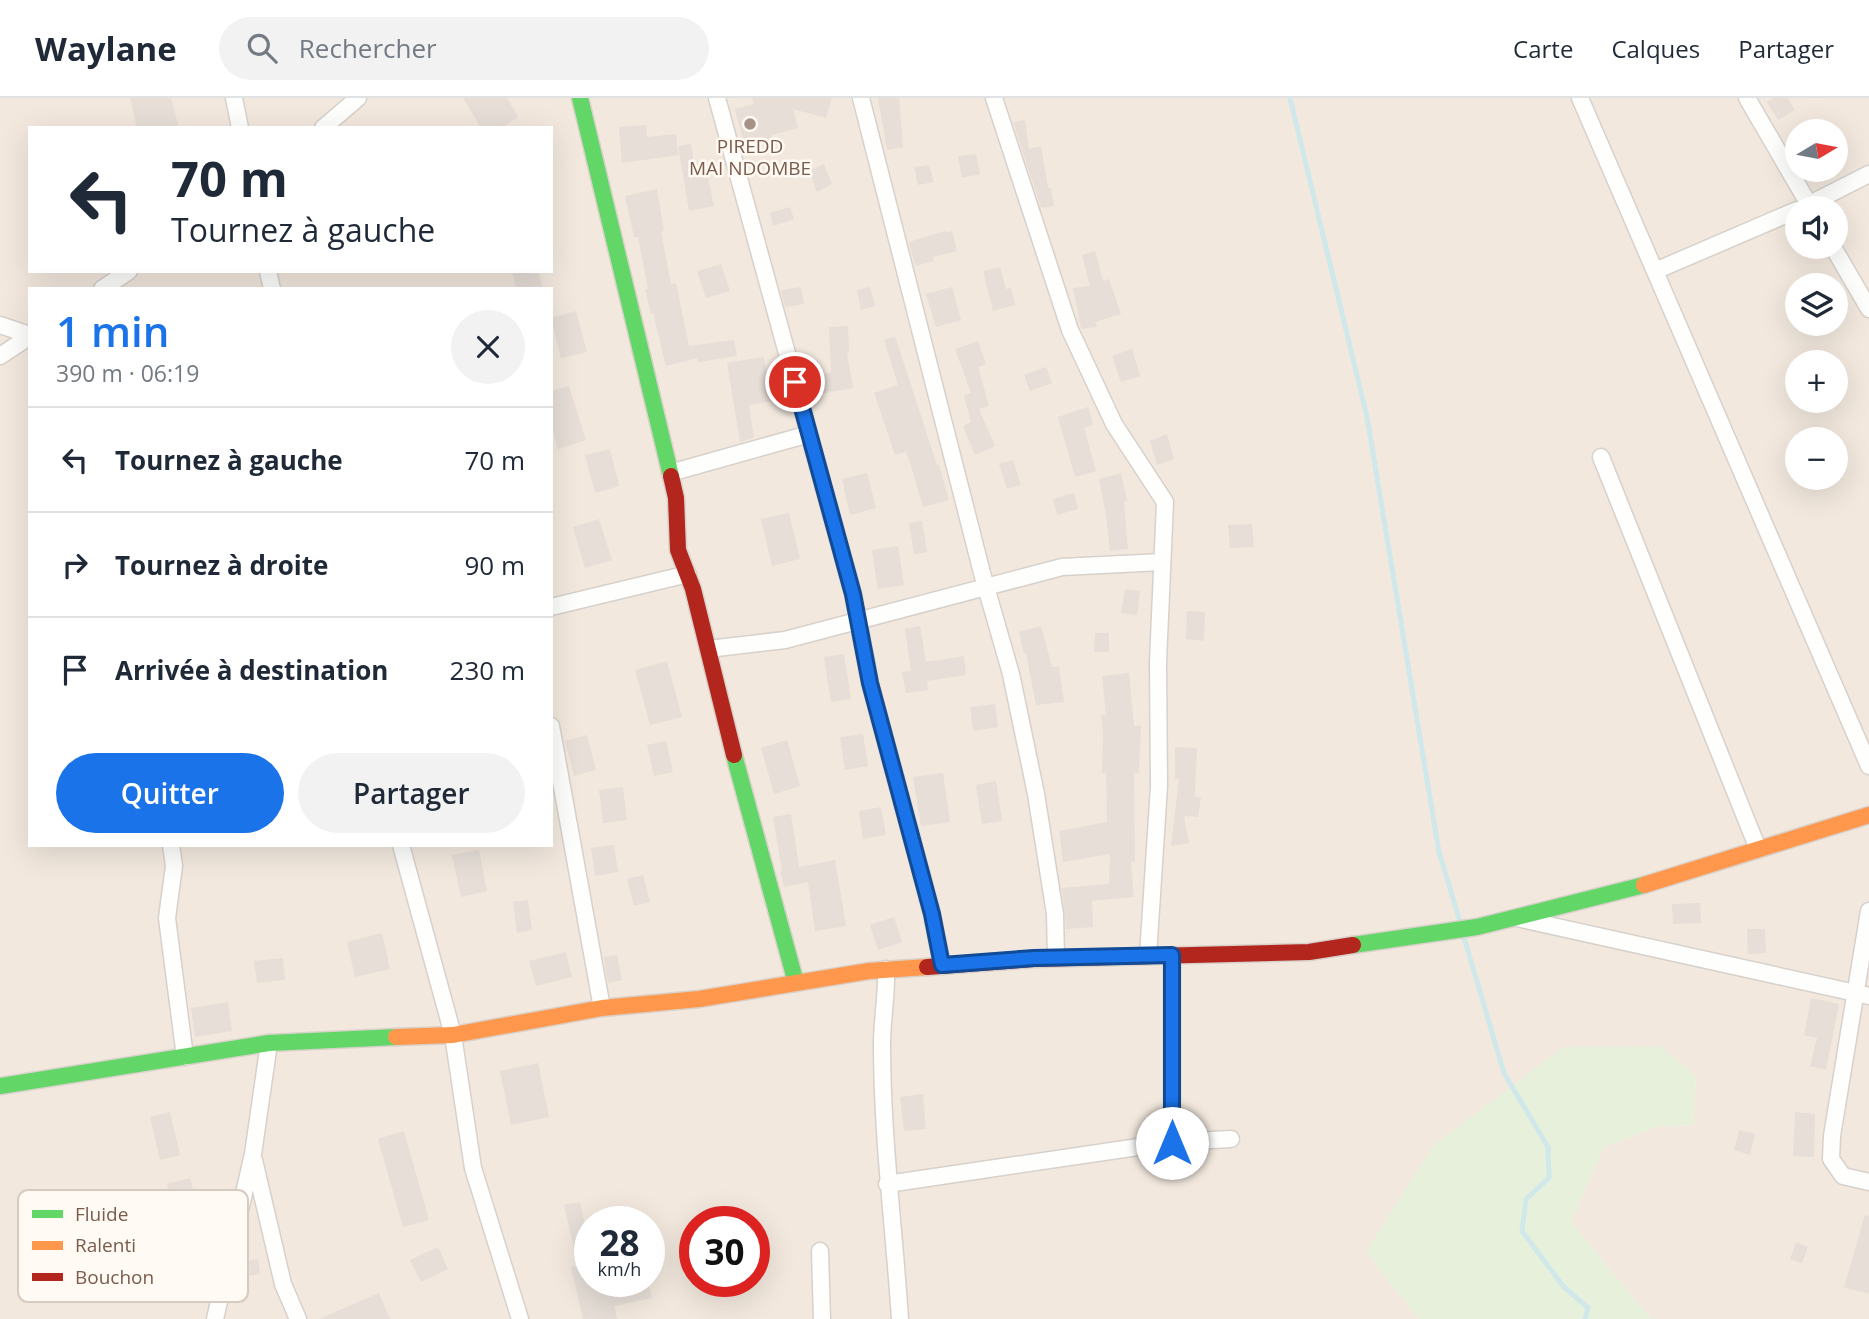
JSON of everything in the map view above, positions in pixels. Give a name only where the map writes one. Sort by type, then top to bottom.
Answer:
[{"type":"street","points":[[234,98],[240,126]]},
{"type":"street","points":[[325,126],[358,98]]},
{"type":"street","points":[[580,98],[676,498],[678,550],[688,574],[738,773],[796,983]]},
{"type":"street","points":[[717,98],[853,594],[870,683],[932,914],[942,965]]},
{"type":"street","points":[[861,98],[986,588],[1011,674],[1055,914],[1056,958]]},
{"type":"street","points":[[994,98],[1070,330],[1114,424],[1166,502],[1158,662],[1159,786],[1148,956]]},
{"type":"street","points":[[1580,98],[1869,766]]},
{"type":"street","points":[[1747,98],[1799,196]]},
{"type":"street","points":[[1828,196],[1869,174]]},
{"type":"street","points":[[1655,271],[1785,216]]},
{"type":"street","points":[[1840,259],[1869,309]]},
{"type":"street","points":[[105,287],[126,273]]},
{"type":"street","points":[[0,325],[28,335]]},
{"type":"street","points":[[0,356],[28,337]]},
{"type":"street","points":[[670,473],[809,434]]},
{"type":"street","points":[[1601,457],[1699,696],[1758,849]]},
{"type":"street","points":[[708,649],[785,640],[1062,567],[1162,562]]},
{"type":"street","points":[[553,607],[688,574]]},
{"type":"street","points":[[553,737],[602,1008]]},
{"type":"street","points":[[0,1086],[270,1043],[453,1035],[602,1008],[699,999],[886,970],[1056,958],[1309,952],[1477,927],[1515,918],[1627,890],[1869,815]]},
{"type":"street","points":[[171,847],[174,866],[167,918],[185,1057]]},
{"type":"street","points":[[402,847],[453,1035],[473,1168],[520,1319]]},
{"type":"street","points":[[1869,911],[1861,994],[1832,1136],[1831,1159],[1843,1176],[1869,1182]]},
{"type":"street","points":[[1515,918],[1861,994]]},
{"type":"street","points":[[1172,955],[1172,1143]]},
{"type":"street","points":[[886,970],[887,997],[882,1042],[887,1184],[895,1242],[900,1319]]},
{"type":"street","points":[[245,1190],[270,1043]]},
{"type":"street","points":[[887,1184],[1172,1143],[1231,1139]]},
{"type":"street","points":[[253,1154],[283,1284],[298,1319]]},
{"type":"street","points":[[820,1251],[822,1319]]},
{"type":"shaded area","points":[[0,98],[1869,98],[1869,1319],[1651,1319],[1571,1222],[1604,1147],[1656,1127],[1693,1125],[1696,1076],[1366,1252],[1419,1319],[0,1319]]},
{"type":"green space","points":[[1660,1046],[1696,1076],[1693,1125],[1656,1127],[1604,1147],[1571,1222],[1651,1319],[1419,1319],[1366,1252],[1433,1146],[1563,1047]]},
{"type":"building","points":[[130,98],[171,98],[178,126],[137,126]]},
{"type":"building","points":[[463,98],[507,98],[518,117],[504,126],[480,126]]},
{"type":"building","points":[[752,98],[832,98],[826,118],[793,109],[798,128],[772,135],[773,140],[745,148],[735,109],[754,104]]},
{"type":"building","points":[[878,98],[899,98],[903,147],[887,150]]},
{"type":"building","points":[[1774,98],[1788,98],[1795,110],[1778,120],[1767,102]]},
{"type":"building","points":[[1025,120],[1029,149],[1041,146],[1054,206],[1041,208],[1013,122]]},
{"type":"building","points":[[646,125],[647,137],[676,134],[678,155],[622,163],[619,127]]},
{"type":"building","points":[[691,144],[694,165],[705,163],[714,206],[689,211],[678,146]]},
{"type":"building","points":[[976,154],[980,174],[962,178],[958,156]]},
{"type":"building","points":[[824,164],[832,184],[817,192],[809,171]]},
{"type":"building","points":[[929,165],[934,182],[918,185],[914,167]]},
{"type":"building","points":[[657,189],[664,231],[661,232],[671,284],[676,283],[689,346],[734,340],[737,356],[698,362],[697,358],[666,366],[645,289],[648,289],[638,237],[634,237],[625,196]]},
{"type":"building","points":[[790,207],[794,219],[773,226],[770,213]]},
{"type":"building","points":[[952,231],[957,251],[933,257],[934,261],[915,266],[909,242]]},
{"type":"building","points":[[1095,251],[1103,281],[1109,279],[1121,314],[1095,322],[1097,327],[1081,329],[1073,288],[1090,286],[1082,255]]},
{"type":"building","points":[[721,264],[730,291],[706,298],[697,271]]},
{"type":"building","points":[[1000,267],[1006,289],[1011,288],[1015,305],[993,311],[983,271]]},
{"type":"building","points":[[512,273],[539,273],[542,287],[516,287]]},
{"type":"building","points":[[801,287],[804,304],[785,307],[781,290]]},
{"type":"building","points":[[870,287],[875,306],[861,310],[857,290]]},
{"type":"building","points":[[952,287],[961,320],[936,327],[926,294]]},
{"type":"building","points":[[576,311],[587,352],[561,358],[553,317]]},
{"type":"building","points":[[848,326],[847,353],[853,388],[819,394],[816,375],[831,373],[829,327]]},
{"type":"building","points":[[895,336],[949,500],[923,507],[906,452],[895,455],[874,393],[898,385],[884,340]]},
{"type":"building","points":[[978,341],[986,364],[978,367],[989,406],[979,409],[995,446],[975,455],[963,426],[971,422],[964,396],[971,393],[955,349]]},
{"type":"building","points":[[1132,349],[1140,376],[1121,382],[1112,356]]},
{"type":"building","points":[[764,357],[772,401],[749,405],[754,438],[740,442],[727,363]]},
{"type":"building","points":[[1046,367],[1052,383],[1030,391],[1024,375]]},
{"type":"building","points":[[569,386],[586,440],[558,449],[553,432],[553,390]]},
{"type":"building","points":[[1088,407],[1093,425],[1084,428],[1096,471],[1075,477],[1058,417]]},
{"type":"building","points":[[1167,434],[1174,459],[1157,465],[1150,441]]},
{"type":"building","points":[[610,449],[619,486],[595,493],[585,455]]},
{"type":"building","points":[[1013,460],[1021,485],[1007,489],[999,464]]},
{"type":"building","points":[[867,473],[876,508],[850,515],[842,479]]},
{"type":"building","points":[[1121,473],[1127,501],[1124,502],[1128,549],[1110,551],[1099,479]]},
{"type":"building","points":[[1074,493],[1078,509],[1057,515],[1053,499]]},
{"type":"building","points":[[789,513],[800,559],[772,566],[761,519]]},
{"type":"building","points":[[599,519],[612,560],[585,568],[573,527]]},
{"type":"building","points":[[922,521],[927,552],[914,554],[909,523]]},
{"type":"building","points":[[1252,524],[1254,547],[1230,548],[1228,525]]},
{"type":"building","points":[[898,546],[904,585],[878,589],[872,550]]},
{"type":"building","points":[[1125,589],[1140,591],[1137,615],[1121,613]]},
{"type":"building","points":[[1187,611],[1205,612],[1204,641],[1186,639]]},
{"type":"building","points":[[920,626],[926,662],[964,656],[966,675],[927,681],[928,690],[906,693],[902,672],[911,671],[905,629]]},
{"type":"building","points":[[1041,626],[1052,667],[1059,667],[1064,702],[1036,705],[1019,632]]},
{"type":"building","points":[[1095,633],[1109,633],[1109,652],[1094,652]]},
{"type":"building","points":[[844,654],[851,699],[831,702],[824,657]]},
{"type":"building","points":[[667,661],[682,717],[650,725],[635,670]]},
{"type":"building","points":[[1129,673],[1134,726],[1141,726],[1139,773],[1134,773],[1135,861],[1131,862],[1134,897],[1092,901],[1093,927],[1066,929],[1062,888],[1109,884],[1110,854],[1063,862],[1059,831],[1107,822],[1106,773],[1102,773],[1101,715],[1106,715],[1102,676]]},
{"type":"building","points":[[995,704],[998,727],[973,731],[970,707]]},
{"type":"building","points":[[863,734],[868,766],[845,770],[840,737]]},
{"type":"building","points":[[587,735],[596,770],[574,776],[565,741]]},
{"type":"building","points":[[787,740],[800,786],[774,794],[761,748]]},
{"type":"building","points":[[666,741],[673,772],[654,776],[647,745]]},
{"type":"building","points":[[1175,747],[1197,748],[1195,797],[1201,797],[1198,817],[1184,816],[1189,843],[1171,846],[1179,779],[1175,779]]},
{"type":"building","points":[[943,773],[950,822],[921,826],[913,777]]},
{"type":"building","points":[[996,781],[1002,821],[982,824],[976,785]]},
{"type":"building","points":[[623,787],[627,820],[603,823],[599,790]]},
{"type":"building","points":[[881,807],[886,835],[863,839],[859,811]]},
{"type":"building","points":[[791,814],[799,867],[835,860],[846,926],[815,931],[808,882],[784,887],[773,817]]},
{"type":"building","points":[[614,845],[618,872],[595,876],[591,848]]},
{"type":"building","points":[[479,850],[487,891],[461,897],[452,855]]},
{"type":"building","points":[[643,875],[650,902],[634,906],[627,879]]},
{"type":"building","points":[[528,900],[532,930],[517,933],[513,902]]},
{"type":"building","points":[[1700,903],[1701,923],[1673,924],[1672,904]]},
{"type":"building","points":[[894,917],[902,942],[878,950],[870,925]]},
{"type":"building","points":[[1747,929],[1765,929],[1766,953],[1748,954]]},
{"type":"building","points":[[382,933],[390,969],[355,977],[347,942]]},
{"type":"building","points":[[566,952],[572,977],[536,986],[529,961]]},
{"type":"building","points":[[617,955],[622,980],[608,983],[604,957]]},
{"type":"building","points":[[283,958],[285,980],[257,983],[254,961]]},
{"type":"building","points":[[1811,998],[1839,1004],[1826,1070],[1810,1066],[1817,1038],[1804,1035]]},
{"type":"building","points":[[228,1002],[232,1031],[195,1037],[191,1008]]},
{"type":"building","points":[[538,1063],[549,1117],[511,1125],[500,1071]]},
{"type":"building","points":[[923,1094],[926,1129],[904,1131],[900,1097]]},
{"type":"building","points":[[170,1112],[180,1155],[160,1160],[150,1117]]},
{"type":"building","points":[[1795,1112],[1815,1114],[1814,1157],[1793,1156]]},
{"type":"building","points":[[1739,1130],[1755,1134],[1750,1155],[1734,1150]]},
{"type":"building","points":[[404,1131],[429,1220],[403,1227],[378,1139]]},
{"type":"building","points":[[190,1178],[193,1190],[169,1190],[167,1184]]},
{"type":"building","points":[[580,1202],[581,1206],[574,1206],[574,1249],[564,1205]]},
{"type":"building","points":[[1865,1215],[1869,1216],[1869,1294],[1844,1287]]},
{"type":"building","points":[[1796,1242],[1808,1247],[1802,1263],[1790,1259]]},
{"type":"building","points":[[438,1247],[448,1269],[421,1282],[410,1260]]},
{"type":"building","points":[[258,1259],[260,1274],[248,1276],[248,1261]]},
{"type":"building","points":[[379,1293],[390,1319],[319,1319]]},
{"type":"building","points":[[578,1297],[652,1297],[614,1306],[617,1319],[583,1319]]},
{"type":"waterway","points":[[1290,98],[1367,417],[1439,852],[1461,925]]},
{"type":"waterway","points":[[1463,934],[1504,1073],[1548,1147],[1549,1178],[1526,1199],[1522,1231],[1563,1286],[1588,1308],[1585,1319]]},
{"type":"traffic: fast","points":[[580,98],[671,476]]},
{"type":"traffic: fast","points":[[734,755],[796,983]]},
{"type":"traffic: fast","points":[[1353,945],[1477,927],[1644,885]]},
{"type":"traffic: fast","points":[[0,1086],[269,1043],[396,1037]]},
{"type":"traffic: slow","points":[[1644,885],[1869,815]]},
{"type":"traffic: slow","points":[[396,1037],[453,1035],[602,1008],[699,999],[869,971],[927,967]]},
{"type":"traffic: jam","points":[[671,476],[676,498],[678,550],[693,589],[734,755]]},
{"type":"traffic: jam","points":[[927,967],[1034,959],[1309,952],[1353,945]]},
{"type":"place","name":"PIREDD MAI NDOMBE","points":[[750,124]]},
{"type":"route","points":[[795,382],[853,594],[870,683],[932,914],[942,965],[1034,958],[1172,955],[1172,1143]]}]
